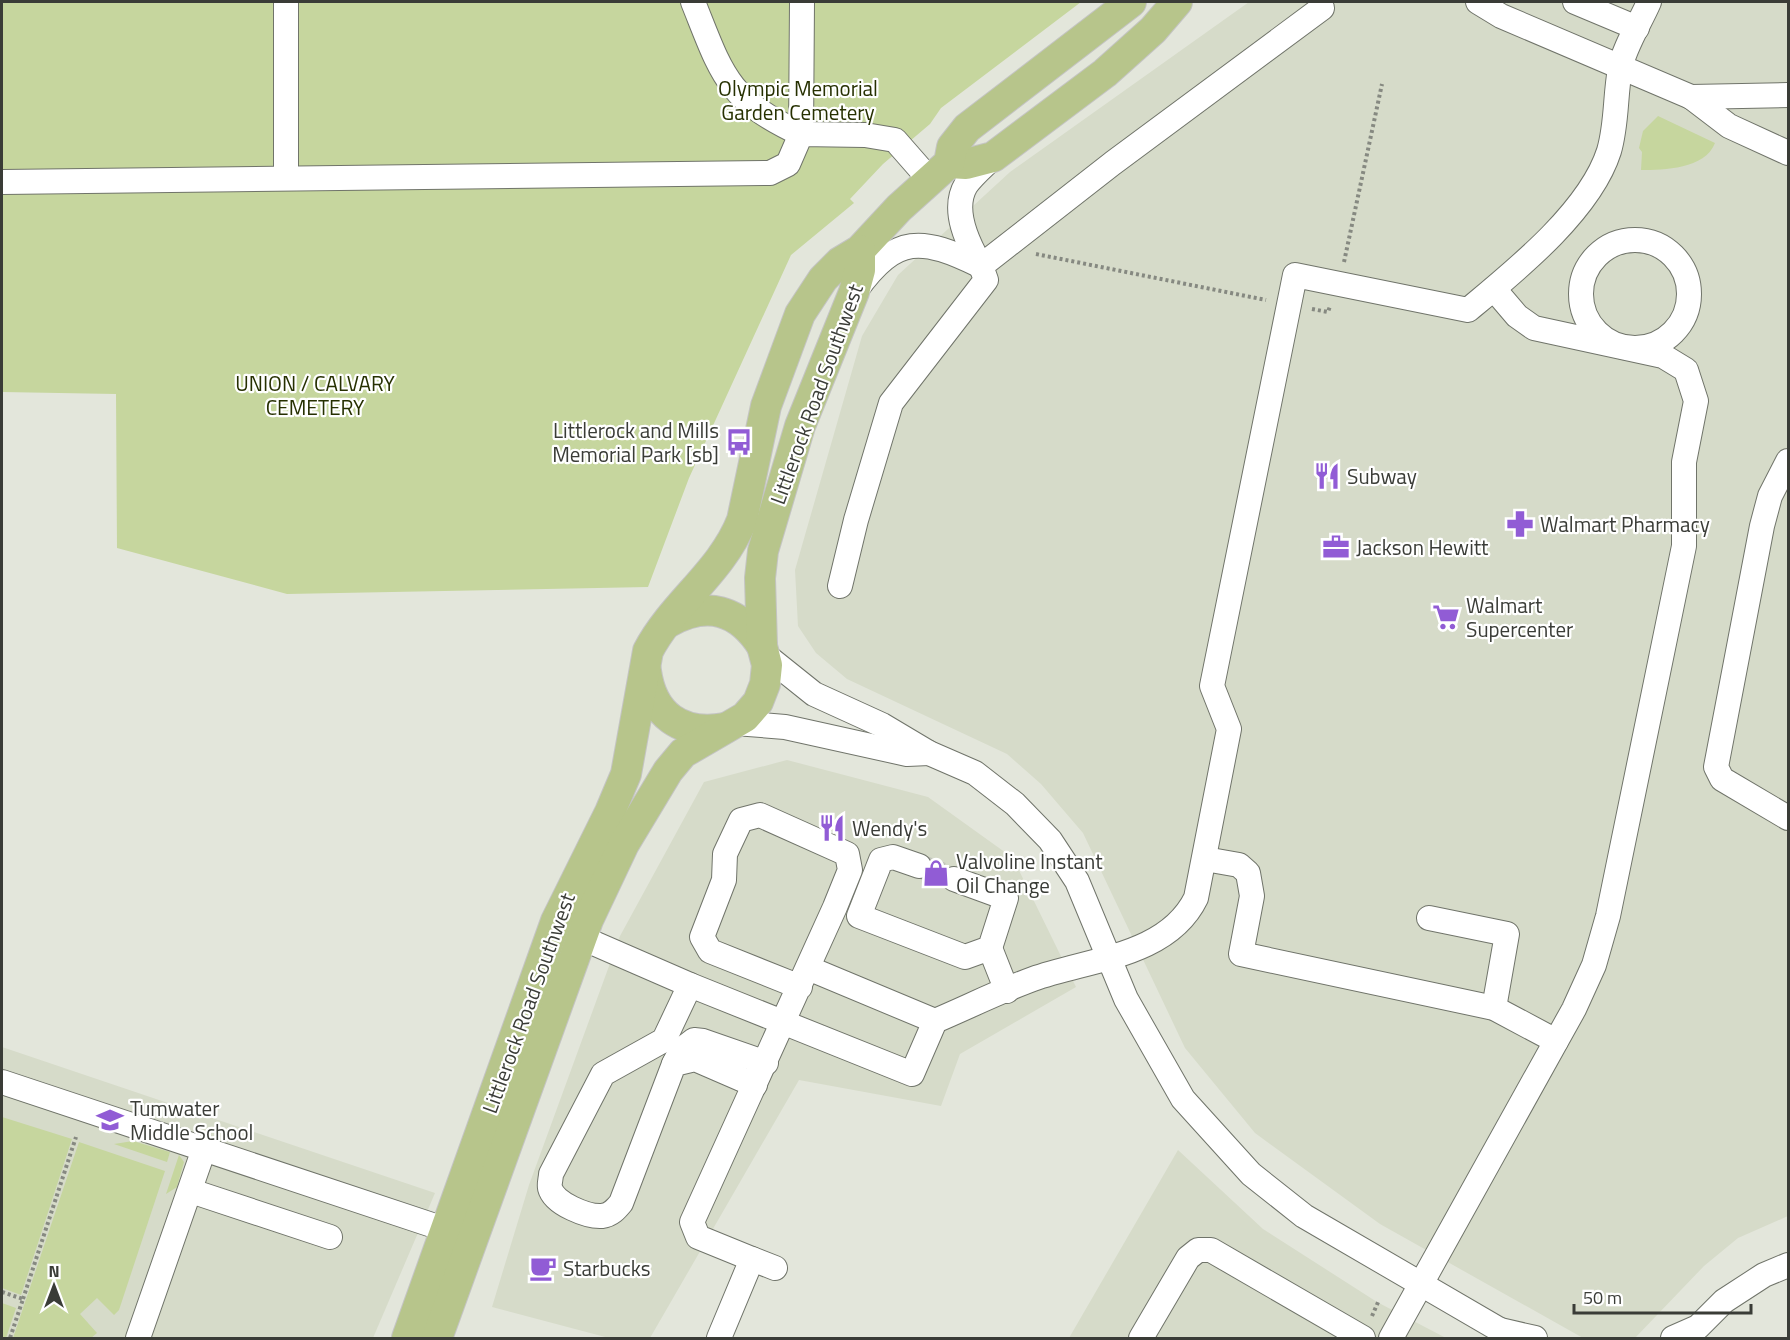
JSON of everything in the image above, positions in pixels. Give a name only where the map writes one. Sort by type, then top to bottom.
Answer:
[{"type":"main road","name":"Littlerock Road Southwest","points":[[407,1338],[556,921],[610,812],[626,774],[648,651],[656,635],[723,557],[735,538],[742,520],[766,406],[800,314],[823,279],[840,262],[860,250],[899,208],[939,172],[952,147],[967,128],[1131,2]]},
{"type":"main road","points":[[939,172],[993,157],[1105,73],[1153,30],[1177,2]]},
{"type":"main road","name":"Littlerock Road Southwest","points":[[437,1338],[582,938],[624,844],[668,771],[683,753],[745,717],[758,702],[765,684],[767,665],[763,650],[760,579],[772,516],[812,393],[854,292],[860,270],[860,250]]},
{"type":"main road","points":[[669,622],[685,613],[703,610],[721,611],[745,624],[763,650]]},
{"type":"main road","points":[[645,668],[648,687],[656,705],[671,720],[689,728],[708,731],[732,725]]},
{"type":"street","points":[[286,2],[286,178]]},
{"type":"street","points":[[693,2],[725,79],[746,103],[773,121],[801,134],[865,135],[896,140],[939,172]]},
{"type":"street","points":[[2,182],[770,174],[788,165],[801,134],[802,2]]},
{"type":"street","points":[[1478,2],[1501,16],[1691,98],[1729,126],[1788,153]]},
{"type":"street","points":[[1575,2],[1637,28]]},
{"type":"street","points":[[775,1268],[698,1238],[692,1222],[784,1023],[804,977],[835,907],[850,870],[847,854],[760,815],[741,820],[725,854],[724,880],[702,937],[710,951],[804,977],[935,1021],[1033,979],[1110,958],[1164,935],[1178,925],[1189,912],[1196,898],[1229,729],[1212,686],[1295,275],[1468,310],[1536,250],[1588,194],[1600,174],[1615,125],[1620,67],[1649,2]]},
{"type":"street","points":[[981,266],[1113,162],[1322,8]]},
{"type":"street","points":[[1691,98],[1788,95]]},
{"type":"street","points":[[840,586],[856,520],[891,403],[986,280],[981,266],[968,245],[960,205],[966,186],[993,157]]},
{"type":"street","points":[[1643,240],[1660,246],[1675,257],[1684,272],[1689,288],[1688,305],[1682,321],[1671,335],[1656,344],[1640,348],[1623,347],[1605,340],[1592,328],[1583,311],[1580,293],[1584,275],[1593,259],[1607,247],[1624,241],[1643,240]]},
{"type":"street","points":[[854,292],[875,264],[896,250],[922,245],[942,248],[981,266]]},
{"type":"street","points":[[1391,1338],[1556,1041],[1594,965],[1608,916],[1684,546],[1684,462],[1696,401],[1686,370],[1663,356],[1534,328],[1517,316],[1494,289]]},
{"type":"street","points":[[1788,461],[1770,496],[1762,526],[1716,767],[1722,779],[1788,818]]},
{"type":"street","points":[[763,650],[814,694],[882,725],[929,753],[975,773],[1015,804],[1050,840],[1077,881],[1126,999],[1183,1099],[1251,1174],[1304,1216],[1420,1285],[1505,1334],[1534,1338]]},
{"type":"street","points":[[732,725],[785,727],[907,754],[929,753]]},
{"type":"street","points":[[859,916],[881,860],[893,857],[918,866]]},
{"type":"street","points":[[1205,859],[1239,866],[1248,873],[1252,896],[1241,954],[1494,1008],[1556,1041]]},
{"type":"street","points":[[954,879],[1006,898],[990,948],[1006,990]]},
{"type":"street","points":[[835,907],[965,957],[990,948]]},
{"type":"street","points":[[1429,918],[1507,934],[1494,1008]]},
{"type":"street","points":[[582,938],[690,985],[912,1074],[935,1021]]},
{"type":"street","points":[[690,985],[664,1040],[603,1074],[551,1174],[550,1188],[556,1198],[590,1215],[604,1216],[613,1212],[621,1203],[674,1064],[681,1050],[694,1040],[766,1063]]},
{"type":"street","points":[[674,1064],[694,1059],[755,1085]]},
{"type":"street","points":[[2,1082],[447,1230]]},
{"type":"street","points":[[138,1338],[204,1149]]},
{"type":"street","points":[[190,1191],[330,1237]]},
{"type":"street","points":[[1141,1338],[1188,1258],[1198,1250],[1211,1250],[1364,1338]]},
{"type":"street","points":[[719,1338],[752,1259]]},
{"type":"street","points":[[1673,1338],[1696,1333],[1724,1301],[1764,1275],[1788,1265]]},
{"type":"path","points":[[1029,252],[1328,312],[1337,284],[1382,84]]},
{"type":"path","points":[[10,1338],[76,1137]]},
{"type":"path","points":[[2,1292],[23,1299]]},
{"type":"shaded area","points":[[1249,2],[1788,2],[1788,1216],[1738,1238],[1704,1266],[1635,1338],[1583,1338],[1380,1224],[1255,1133],[1185,1048],[1083,833],[1041,784],[1007,754],[847,679],[816,653],[798,626],[795,570],[862,336],[898,275],[1010,172]]},
{"type":"shaded area","points":[[787,760],[928,797],[1013,858],[1076,987],[960,1054],[941,1106],[799,1080],[650,1338],[609,1338],[492,1307],[529,1185],[620,936],[704,782]]},
{"type":"shaded area","name":"Tumwater Middle School","points":[[2,1047],[435,1193],[373,1338],[2,1338]]},
{"type":"shaded area","points":[[1178,1150],[1263,1229],[1377,1302],[1446,1338],[1069,1338]]},
{"type":"green space","points":[[2,2],[1081,2],[941,108],[930,124],[883,164],[850,199],[854,203],[791,255],[689,478],[648,587],[287,594],[117,548],[116,394],[2,392]]},
{"type":"green space","points":[[1658,116],[1715,143],[1710,152],[1693,163],[1683,166],[1641,170],[1642,152],[1639,148],[1643,131]]},
{"type":"green space","points":[[2,1117],[72,1139],[21,1295],[2,1288]]},
{"type":"green space","points":[[133,1141],[170,1152],[167,1162],[114,1144]]},
{"type":"green space","points":[[79,1142],[165,1171],[119,1310],[114,1315],[97,1298],[80,1314],[97,1333],[91,1338],[13,1338]]},
{"type":"green space","points":[[179,1155],[184,1162],[177,1187],[166,1194]]},
{"type":"green space","points":[[2,1303],[16,1308],[6,1338],[2,1338]]},
{"type":"tunnel","points":[[919,866],[954,879]]},
{"type":"place","name":"Littlerock and Mills Memorial Park [sb]","points":[[739,442]]},
{"type":"place","name":"Subway","points":[[1327,476]]},
{"type":"place","name":"Walmart Pharmacy","points":[[1520,524]]},
{"type":"place","name":"Jackson Hewitt","points":[[1336,547]]},
{"type":"place","name":"Walmart Supercenter","points":[[1446,617]]},
{"type":"place","name":"Wendy's","points":[[832,828]]},
{"type":"place","name":"Valvoline Instant Oil Change","points":[[936,873]]},
{"type":"place","name":"Tumwater Middle School","points":[[110,1120]]},
{"type":"place","name":"Starbucks","points":[[543,1268]]},
{"type":"park label","name":"Olympic Memorial Garden Cemetery","points":[[798,100]]},
{"type":"park label","name":"UNION / CALVARY CEMETERY","points":[[315,395]]}]
